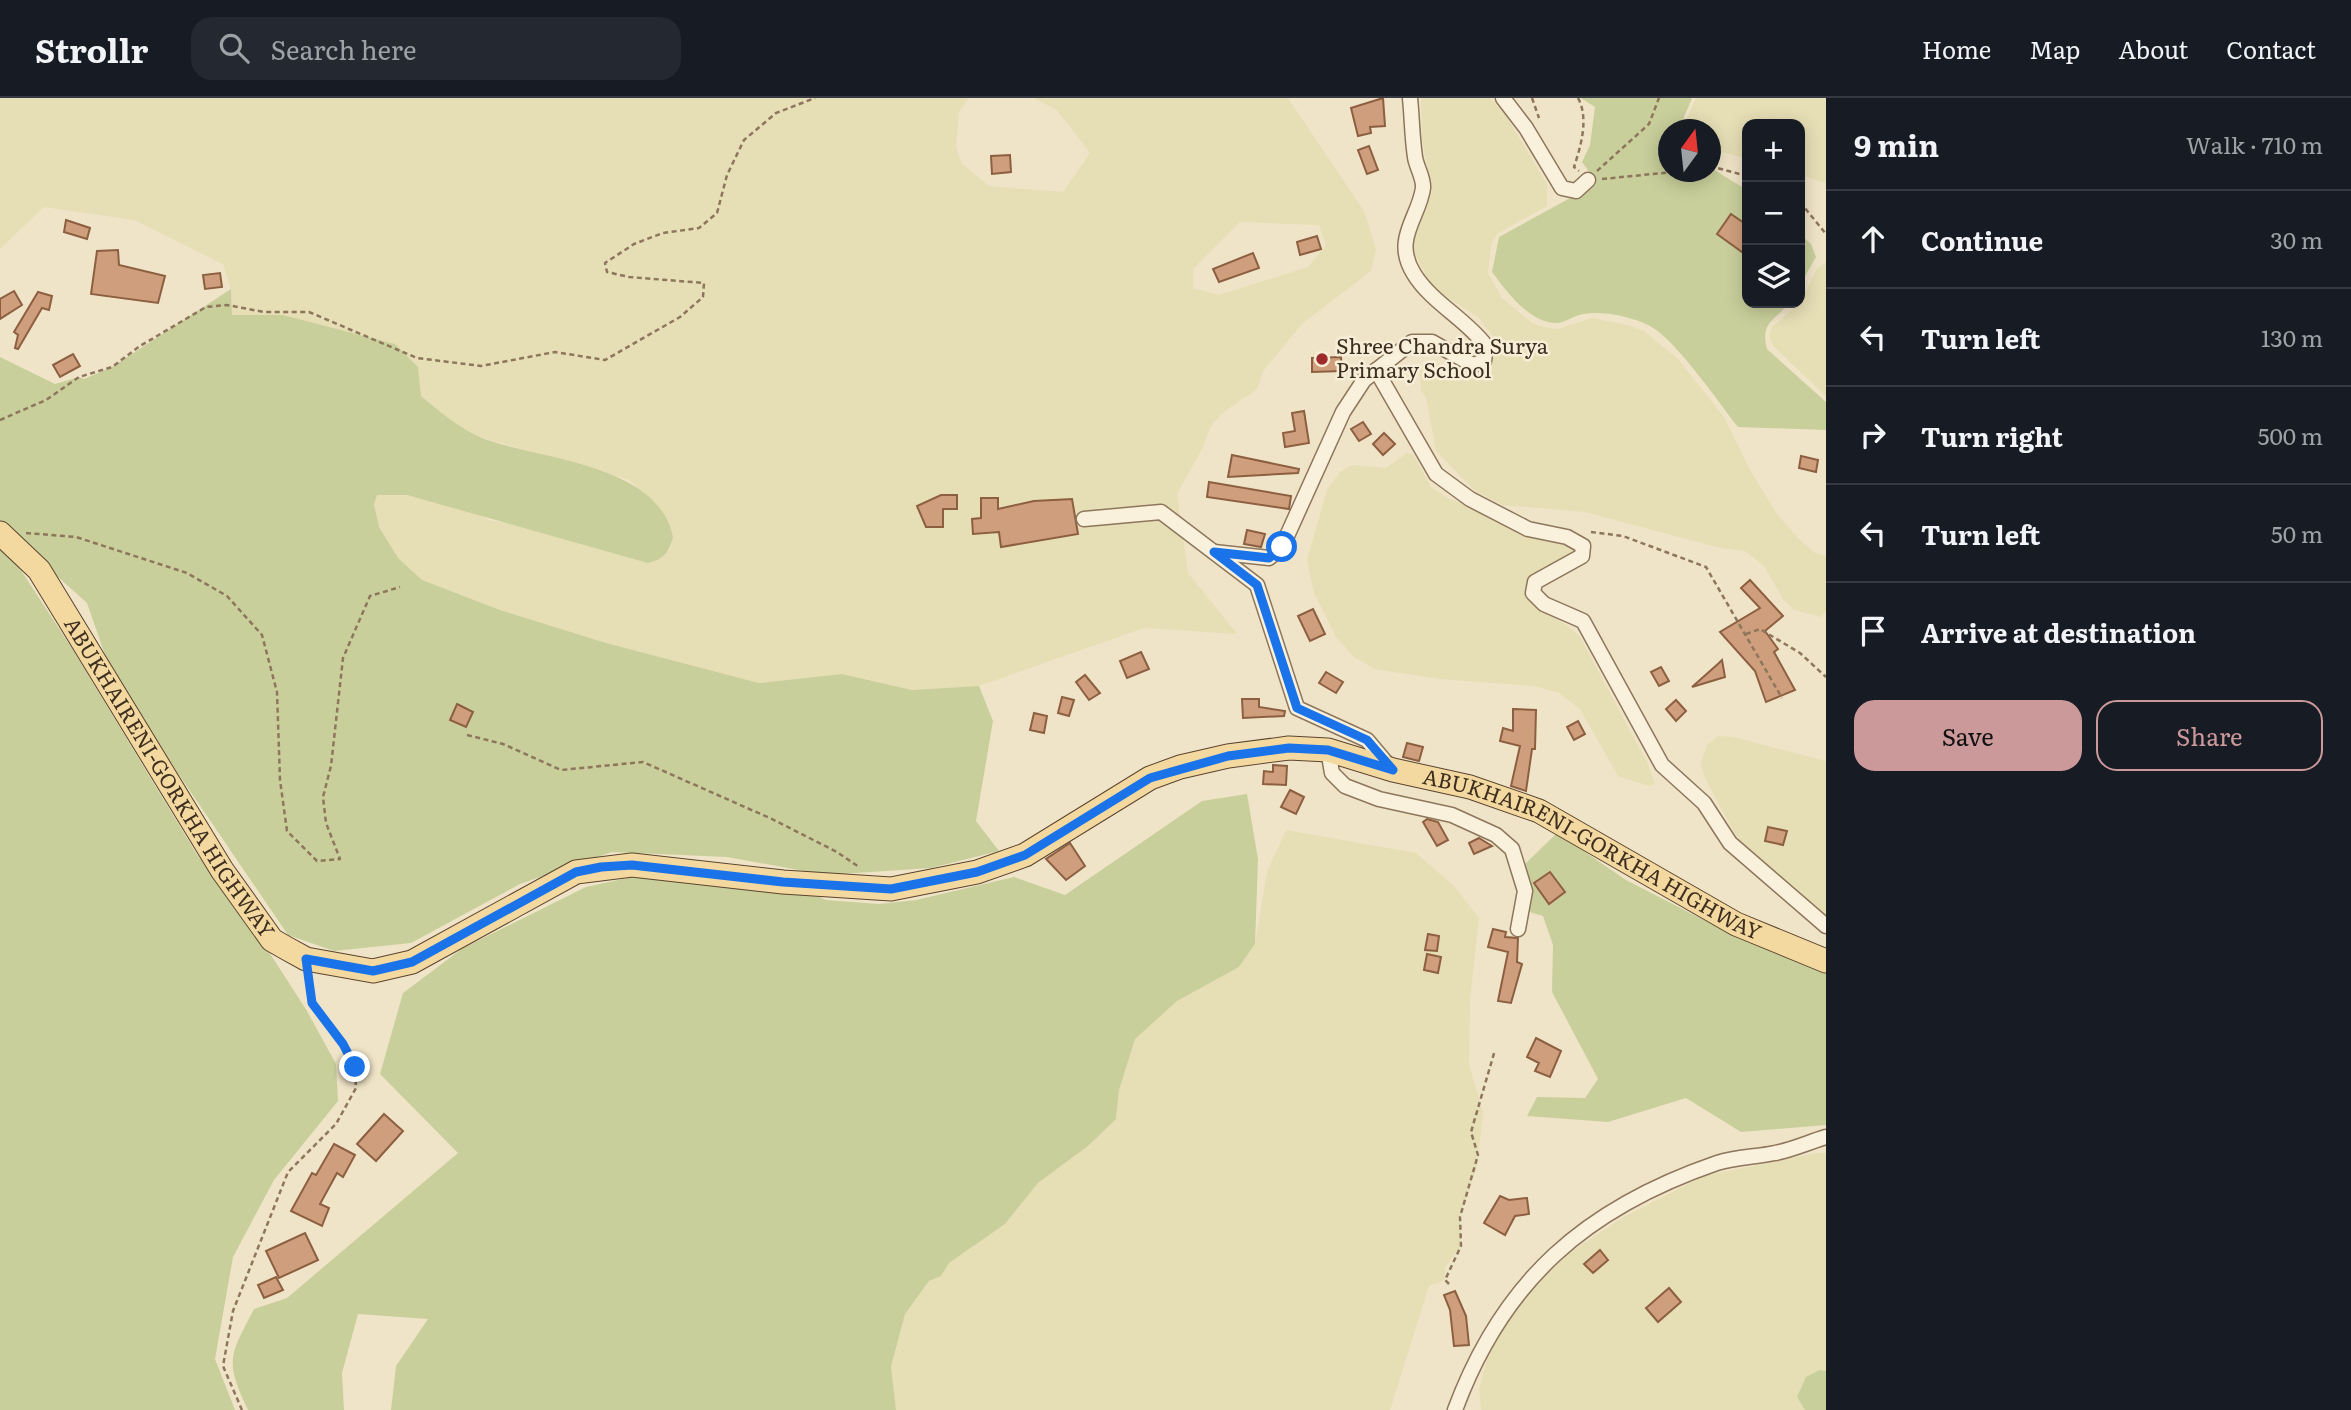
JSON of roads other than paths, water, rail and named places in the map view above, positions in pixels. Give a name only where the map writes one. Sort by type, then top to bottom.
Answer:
[{"type":"main road","name":"ABUKHAIRENI-GORKHA HIGHWAY","points":[[3,534],[39,570],[229,880],[272,940],[306,959],[373,971],[412,962],[576,872],[601,867],[632,865],[783,882],[891,889],[977,872],[1025,855],[1150,778],[1180,767],[1228,756],[1289,748],[1328,750],[1393,770],[1470,787],[1539,811],[1736,923],[1826,961]]},
{"type":"street","points":[[1214,552],[1269,558],[1282,547],[1342,412],[1364,380],[1412,342],[1432,342],[1473,365],[1484,361],[1486,346],[1476,332],[1448,310],[1413,274],[1406,249],[1408,224],[1423,186],[1415,159],[1410,98]]},
{"type":"street","points":[[1503,98],[1526,128],[1562,188],[1576,191],[1588,180]]},
{"type":"street","points":[[1377,370],[1436,474],[1470,499],[1528,529],[1567,537],[1583,546],[1582,556],[1575,562],[1535,582],[1533,593],[1544,604],[1583,621],[1662,765],[1704,803],[1730,844],[1826,926]]},
{"type":"street","points":[[1084,519],[1161,512],[1257,585],[1297,708],[1367,740],[1393,770]]},
{"type":"street","points":[[1328,750],[1332,774],[1345,786],[1379,799],[1452,815],[1496,835],[1513,849],[1525,891],[1518,929]]},
{"type":"street","points":[[1455,1410],[1471,1367],[1514,1296],[1559,1248],[1623,1203],[1719,1162],[1778,1153],[1826,1137]]},
{"type":"place","name":"Shree Chandra Surya Primary School","points":[[1322,359]]}]
